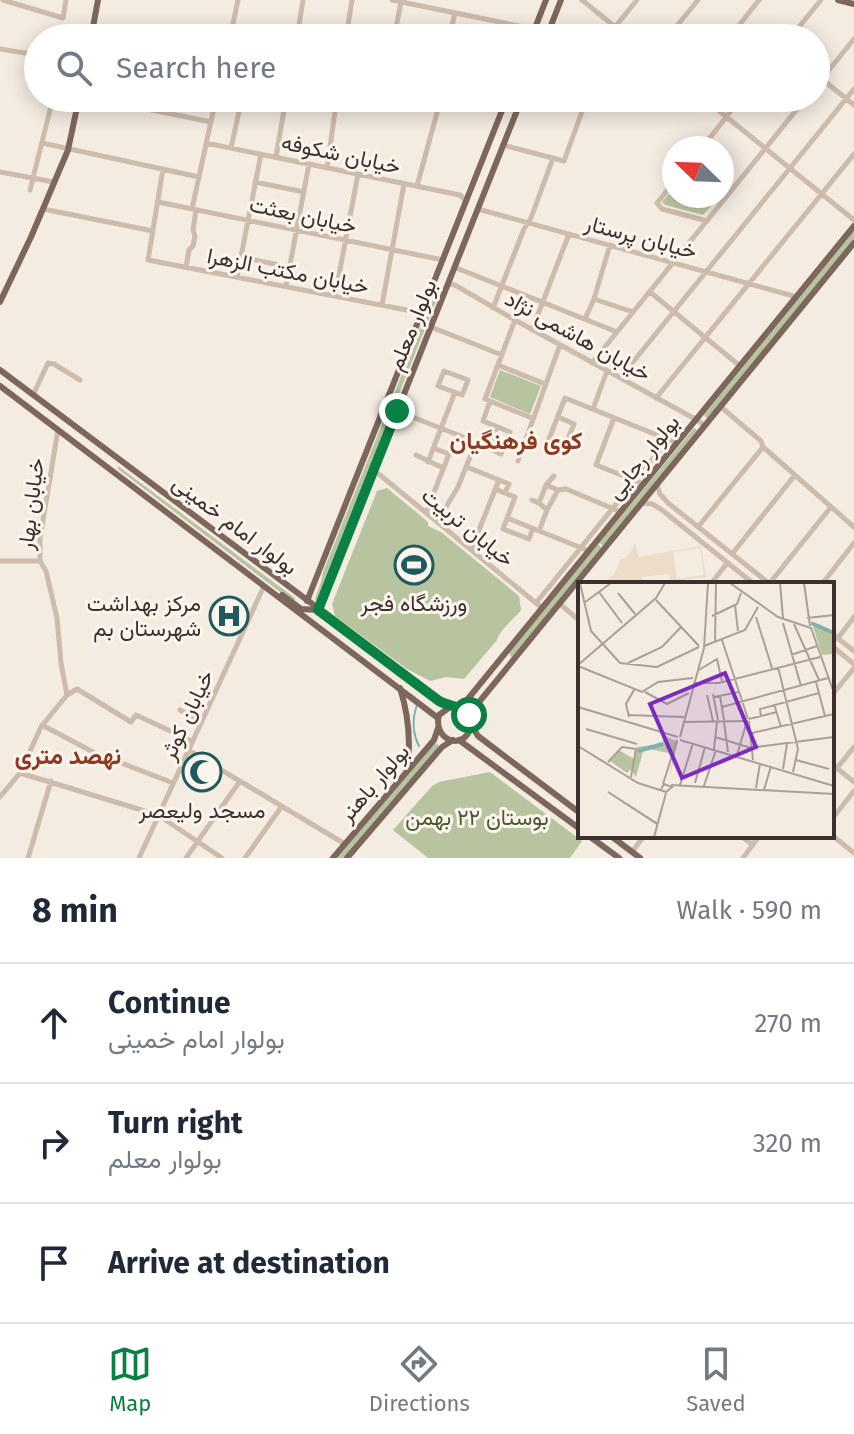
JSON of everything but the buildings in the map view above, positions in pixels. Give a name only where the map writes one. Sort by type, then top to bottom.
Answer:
[{"type":"main road","points":[[94,24],[98,0]]},
{"type":"main road","points":[[536,24],[546,0]]},
{"type":"main road","points":[[551,24],[561,0]]},
{"type":"main road","points":[[838,0],[854,4]]},
{"type":"main road","points":[[0,302],[68,150],[76,112]]},
{"type":"main road","name":"بولوار معلم","points":[[307,601],[501,112]]},
{"type":"main road","name":"بولوار معلم","points":[[318,610],[516,112]]},
{"type":"main road","points":[[466,201],[478,209]]},
{"type":"main road","name":"بولوار رجایی","points":[[453,707],[467,700],[539,606],[589,551],[694,418],[854,226]]},
{"type":"main road","name":"بولوار رجایی","points":[[471,722],[475,707],[854,243]]},
{"type":"main road","points":[[826,260],[835,267]]},
{"type":"main road","points":[[435,278],[448,284]]},
{"type":"main road","name":"بولوار امام خمینی","points":[[0,370],[416,684],[453,707]]},
{"type":"main road","name":"بولوار امام خمینی","points":[[0,386],[438,718]]},
{"type":"main road","points":[[107,467],[115,457]]},
{"type":"main road","points":[[232,561],[241,564],[305,609],[318,610]]},
{"type":"main road","points":[[300,596],[313,623]]},
{"type":"main road","points":[[305,609],[307,601]]},
{"type":"main road","points":[[507,651],[508,658],[515,658]]},
{"type":"main road","points":[[408,695],[416,684]]},
{"type":"main road","points":[[400,688],[408,725],[407,771]]},
{"type":"main road","points":[[578,811],[479,737],[465,710],[453,707],[444,710],[438,718],[438,728],[444,736],[472,748],[578,828]]},
{"type":"main road","points":[[456,740],[467,734],[471,722]]},
{"type":"main road","name":"بولوار باهنر","points":[[333,858],[434,740],[438,728]]},
{"type":"main road","points":[[472,748],[479,737]]},
{"type":"main road","name":"بولوار باهنر","points":[[347,858],[442,747],[456,740]]},
{"type":"main road","points":[[592,838],[619,858]]},
{"type":"main road","points":[[614,838],[640,858]]},
{"type":"street","points":[[3,0],[63,18],[66,0]]},
{"type":"street","points":[[233,24],[238,0]]},
{"type":"street","points":[[299,24],[303,0]]},
{"type":"street","points":[[348,24],[352,0]]},
{"type":"street","points":[[392,0],[509,24]]},
{"type":"street","points":[[582,0],[611,24]]},
{"type":"street","points":[[678,24],[698,0]]},
{"type":"street","points":[[740,24],[759,0]]},
{"type":"street","points":[[801,24],[821,0]]},
{"type":"street","points":[[397,24],[401,2]]},
{"type":"street","points":[[617,24],[635,2]]},
{"type":"street","points":[[452,24],[455,13]]},
{"type":"street","points":[[830,69],[854,39]]},
{"type":"street","points":[[0,49],[24,53]]},
{"type":"street","points":[[830,85],[854,105]]},
{"type":"street","points":[[620,378],[854,89]]},
{"type":"street","points":[[30,190],[50,112]]},
{"type":"street","points":[[162,112],[211,122]]},
{"type":"street","points":[[186,267],[195,236],[194,210],[213,112]]},
{"type":"street","points":[[231,148],[239,112]]},
{"type":"street","points":[[276,157],[284,112]]},
{"type":"street","points":[[327,168],[335,112]]},
{"type":"street","points":[[417,186],[437,112]]},
{"type":"street","points":[[503,145],[564,161],[582,112]]},
{"type":"street","points":[[721,112],[854,220]]},
{"type":"street","points":[[712,136],[731,112]]},
{"type":"street","points":[[592,363],[795,112]]},
{"type":"street","points":[[42,143],[199,177]]},
{"type":"street","name":"خیابان شکوفه","points":[[206,143],[460,195],[466,201]]},
{"type":"street","points":[[237,277],[261,154]]},
{"type":"street","points":[[656,398],[854,154]]},
{"type":"street","points":[[493,308],[553,158]]},
{"type":"street","points":[[286,286],[309,164]]},
{"type":"street","points":[[43,209],[153,231],[163,169]]},
{"type":"street","points":[[0,172],[54,182]]},
{"type":"street","points":[[335,296],[358,174]]},
{"type":"street","points":[[255,182],[304,192]]},
{"type":"street","points":[[382,305],[404,184]]},
{"type":"street","points":[[662,197],[657,203],[662,209],[707,221]]},
{"type":"street","name":"خیابان بعثت","points":[[158,202],[443,260]]},
{"type":"street","name":"خیابان پرستار","points":[[478,209],[797,297]]},
{"type":"street","name":"خیابان مکتب الزهرا","points":[[153,231],[148,260],[422,313]]},
{"type":"street","points":[[532,330],[569,234]]},
{"type":"street","points":[[585,319],[610,245]]},
{"type":"street","points":[[241,257],[289,267]]},
{"type":"street","points":[[454,267],[617,332]]},
{"type":"street","name":"خیابان هاشمی نژاد","points":[[448,284],[455,285],[705,426]]},
{"type":"street","points":[[650,292],[740,366]]},
{"type":"street","points":[[594,299],[633,312]]},
{"type":"street","points":[[397,411],[501,454],[510,432],[483,421],[498,365],[515,320]]},
{"type":"street","points":[[431,327],[502,355]]},
{"type":"street","points":[[518,461],[560,345]]},
{"type":"street","points":[[33,395],[48,363],[80,380]]},
{"type":"street","points":[[498,365],[546,384]]},
{"type":"street","points":[[444,371],[468,380],[462,395],[455,392],[438,386],[444,371]]},
{"type":"street","points":[[593,409],[607,371]]},
{"type":"street","points":[[428,462],[455,392]]},
{"type":"street","points":[[558,417],[574,424],[565,446],[549,439],[565,398],[677,443]]},
{"type":"street","points":[[487,400],[532,418]]},
{"type":"street","points":[[721,407],[854,527]]},
{"type":"street","points":[[614,418],[596,465],[644,484]]},
{"type":"street","points":[[488,449],[497,427]]},
{"type":"street","name":"خیابان بهار","points":[[58,430],[40,538],[40,561],[46,571],[57,618],[67,695]]},
{"type":"street","points":[[539,606],[581,548],[668,440]]},
{"type":"street","points":[[437,522],[451,500],[476,442]]},
{"type":"street","points":[[698,527],[763,447]]},
{"type":"street","points":[[426,513],[449,454],[433,448]]},
{"type":"street","points":[[416,455],[443,468]]},
{"type":"street","points":[[467,467],[509,484],[505,493]]},
{"type":"street","name":"خیابان تربیت","points":[[373,472],[539,606]]},
{"type":"street","points":[[732,554],[795,475]]},
{"type":"street","points":[[539,503],[546,485],[554,476]]},
{"type":"street","points":[[471,550],[499,480]]},
{"type":"street","points":[[546,485],[558,490],[566,489],[621,512]]},
{"type":"street","points":[[657,485],[668,503],[767,582]]},
{"type":"street","points":[[495,489],[515,497],[503,529],[529,539],[558,490]]},
{"type":"street","points":[[532,500],[547,510]]},
{"type":"street","points":[[642,503],[662,510],[752,582]]},
{"type":"street","points":[[662,510],[662,504],[668,503]]},
{"type":"street","points":[[772,582],[831,507]]},
{"type":"street","points":[[507,518],[589,551]]},
{"type":"street","points":[[824,582],[854,543]]},
{"type":"street","points":[[0,561],[40,561]]},
{"type":"street","points":[[713,582],[728,563]]},
{"type":"street","name":"خیابان کوثر","points":[[139,858],[264,586]]},
{"type":"street","points":[[560,604],[578,619]]},
{"type":"street","points":[[854,617],[835,636],[854,651]]},
{"type":"street","points":[[834,648],[854,666],[834,692]]},
{"type":"street","points":[[0,797],[20,773],[42,725],[67,695],[77,689],[131,722],[136,715],[192,741]]},
{"type":"street","points":[[180,710],[201,723]]},
{"type":"street","points":[[42,725],[106,758],[173,783]]},
{"type":"street","points":[[854,747],[834,766],[854,782]]},
{"type":"street","points":[[188,750],[345,844]]},
{"type":"street","points":[[20,773],[158,815],[222,858]]},
{"type":"street","points":[[28,858],[51,781]]},
{"type":"street","points":[[186,858],[240,781]]},
{"type":"street","points":[[834,816],[854,791]]},
{"type":"street","points":[[245,858],[282,806]]},
{"type":"street","points":[[834,837],[854,853]]},
{"type":"street","points":[[632,852],[642,838]]},
{"type":"street","points":[[744,838],[753,845]]},
{"type":"street","points":[[743,858],[758,838]]},
{"type":"green space","points":[[676,208],[709,208],[703,215]]},
{"type":"green space","points":[[854,230],[854,239],[706,418],[704,415]]},
{"type":"green space","points":[[437,286],[441,289],[316,601],[323,572]]},
{"type":"green space","points":[[500,370],[541,386],[530,414],[490,397]]},
{"type":"green space","points":[[694,428],[697,430],[604,546],[599,543]]},
{"type":"green space","points":[[118,466],[295,598],[295,601],[118,469]]},
{"type":"green space","name":"ورزشگاه فجر","points":[[387,488],[428,522],[428,526],[441,532],[519,596],[521,610],[464,679],[446,677],[430,681],[407,669],[335,616],[332,604],[377,491]]},
{"type":"green space","points":[[598,544],[602,548],[511,657],[509,652]]},
{"type":"green space","points":[[435,743],[438,748],[344,858],[337,858]]},
{"type":"green space","name":"بوستان ۲۲ بهمن","points":[[490,772],[582,841],[570,858],[428,858],[393,830],[432,786]]},
{"type":"shaded area","points":[[635,542],[638,557],[701,546],[706,577],[671,582],[669,574],[642,577],[643,582],[601,582],[614,574],[619,560],[631,552]],"holes":[[[700,548],[704,575],[677,579],[673,552]]]},
{"type":"waterway","points":[[417,705],[414,726],[419,746]]},
{"type":"place","name":"ورزشگاه فجر","points":[[414,565]]},
{"type":"place","name":"مرکز بهداشت شهرستان بم","points":[[229,616]]},
{"type":"place","name":"مسجد ولیعصر","points":[[202,772]]},
{"type":"district","name":"کوی فرهنگیان","points":[[516,441]]},
{"type":"district","name":"نهصد متری","points":[[68,756]]},
{"type":"route","points":[[397,411],[318,610],[439,701],[462,709],[469,715]]}]
